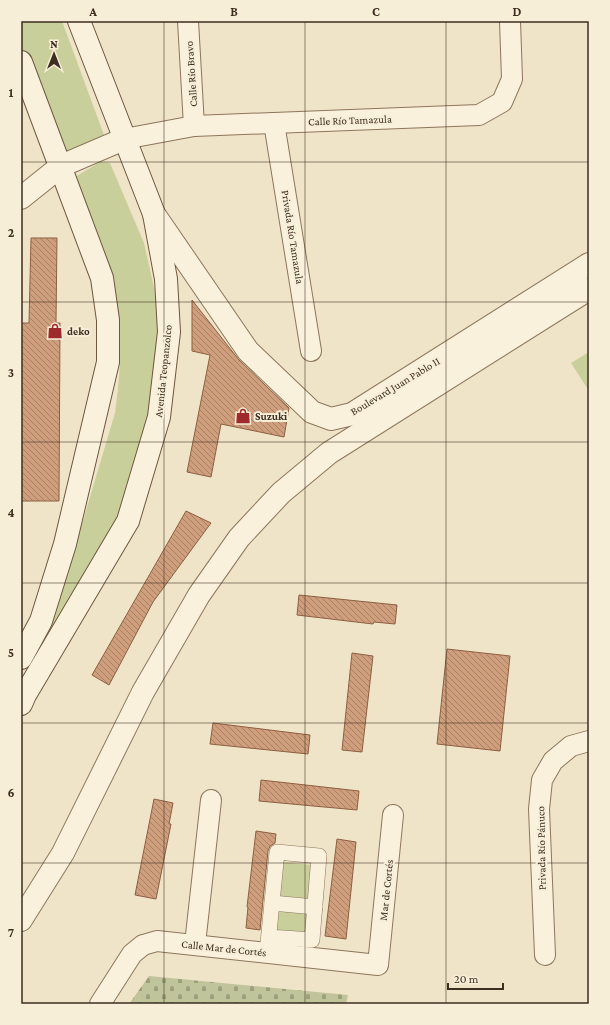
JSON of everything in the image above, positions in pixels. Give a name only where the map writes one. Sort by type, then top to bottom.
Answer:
[{"type":"street","name":"Avenida Teopanzolco","points":[[21,704],[128,521],[159,417],[169,332],[166,279],[154,214],[79,21]]},
{"type":"street","name":"Calle Río Bravo","points":[[188,21],[194,126]]},
{"type":"street","name":"Calle Río Tamazula","points":[[124,139],[194,126],[479,115],[502,102],[512,79],[510,21]]},
{"type":"street","points":[[21,62],[102,278],[108,320],[108,362],[64,544],[41,622],[21,658]]},
{"type":"street","name":"Privada Río Tamazula","points":[[274,123],[311,350]]},
{"type":"street","points":[[21,198],[61,166],[124,139]]},
{"type":"street","name":"Boulevard Juan Pablo II","points":[[154,214],[248,351],[312,412],[331,419],[352,414],[589,264]]},
{"type":"street","name":"Boulevard Juan Pablo II","points":[[21,920],[63,853],[143,692],[199,595],[240,538],[281,493],[329,453],[589,289]]},
{"type":"street","name":"Privada Río Pánuco","points":[[545,955],[539,809],[542,780],[553,760],[571,746],[589,741]]},
{"type":"street","points":[[195,944],[211,800]]},
{"type":"street","name":"Mar de Cortés","points":[[378,965],[393,815]]},
{"type":"street","points":[[276,852],[320,856],[315,907],[312,940],[268,945],[276,852]]},
{"type":"street","points":[[272,903],[315,907]]},
{"type":"street","name":"Calle Mar de Cortés","points":[[100,1004],[132,954],[143,945],[157,941],[195,944],[268,945],[378,965]]},
{"type":"green space","points":[[21,21],[62,21],[104,135],[63,159],[21,48]]},
{"type":"green space","points":[[100,162],[110,163],[144,243],[157,301],[158,343],[151,400],[143,442],[120,522],[45,648],[115,413],[119,375],[119,337],[111,296],[100,256],[75,177]]},
{"type":"green space","points":[[589,352],[589,391],[571,363]]},
{"type":"green space","points":[[280,862],[313,865],[310,901],[277,898]]},
{"type":"green space","points":[[276,909],[309,912],[307,936],[274,934]]},
{"type":"green space","points":[[149,976],[348,995],[346,1004],[129,1004]]},
{"type":"building","points":[[31,238],[57,238],[56,323],[60,323],[59,501],[21,501],[21,323],[29,323]]},
{"type":"building","name":"Suzuki","points":[[192,300],[239,360],[289,408],[284,437],[221,424],[211,477],[187,472],[210,355],[192,351]]},
{"type":"building","points":[[186,511],[211,523],[153,602],[109,685],[92,675]]},
{"type":"building","points":[[299,595],[397,605],[395,624],[374,622],[373,624],[297,615]]},
{"type":"building","points":[[447,649],[510,656],[500,751],[437,744]]},
{"type":"building","points":[[352,653],[373,656],[362,752],[342,750]]},
{"type":"building","points":[[213,723],[310,735],[308,754],[210,744]]},
{"type":"building","points":[[261,780],[359,791],[357,810],[259,801]]},
{"type":"building","points":[[154,799],[173,803],[169,824],[171,824],[156,899],[135,895]]},
{"type":"building","points":[[256,831],[276,834],[275,843],[270,846],[268,851],[260,930],[246,928]]},
{"type":"building","points":[[337,839],[356,842],[346,939],[325,936]]},
{"type":"place","name":"deko","points":[[55,331]]},
{"type":"place","name":"Suzuki","points":[[243,416]]}]
